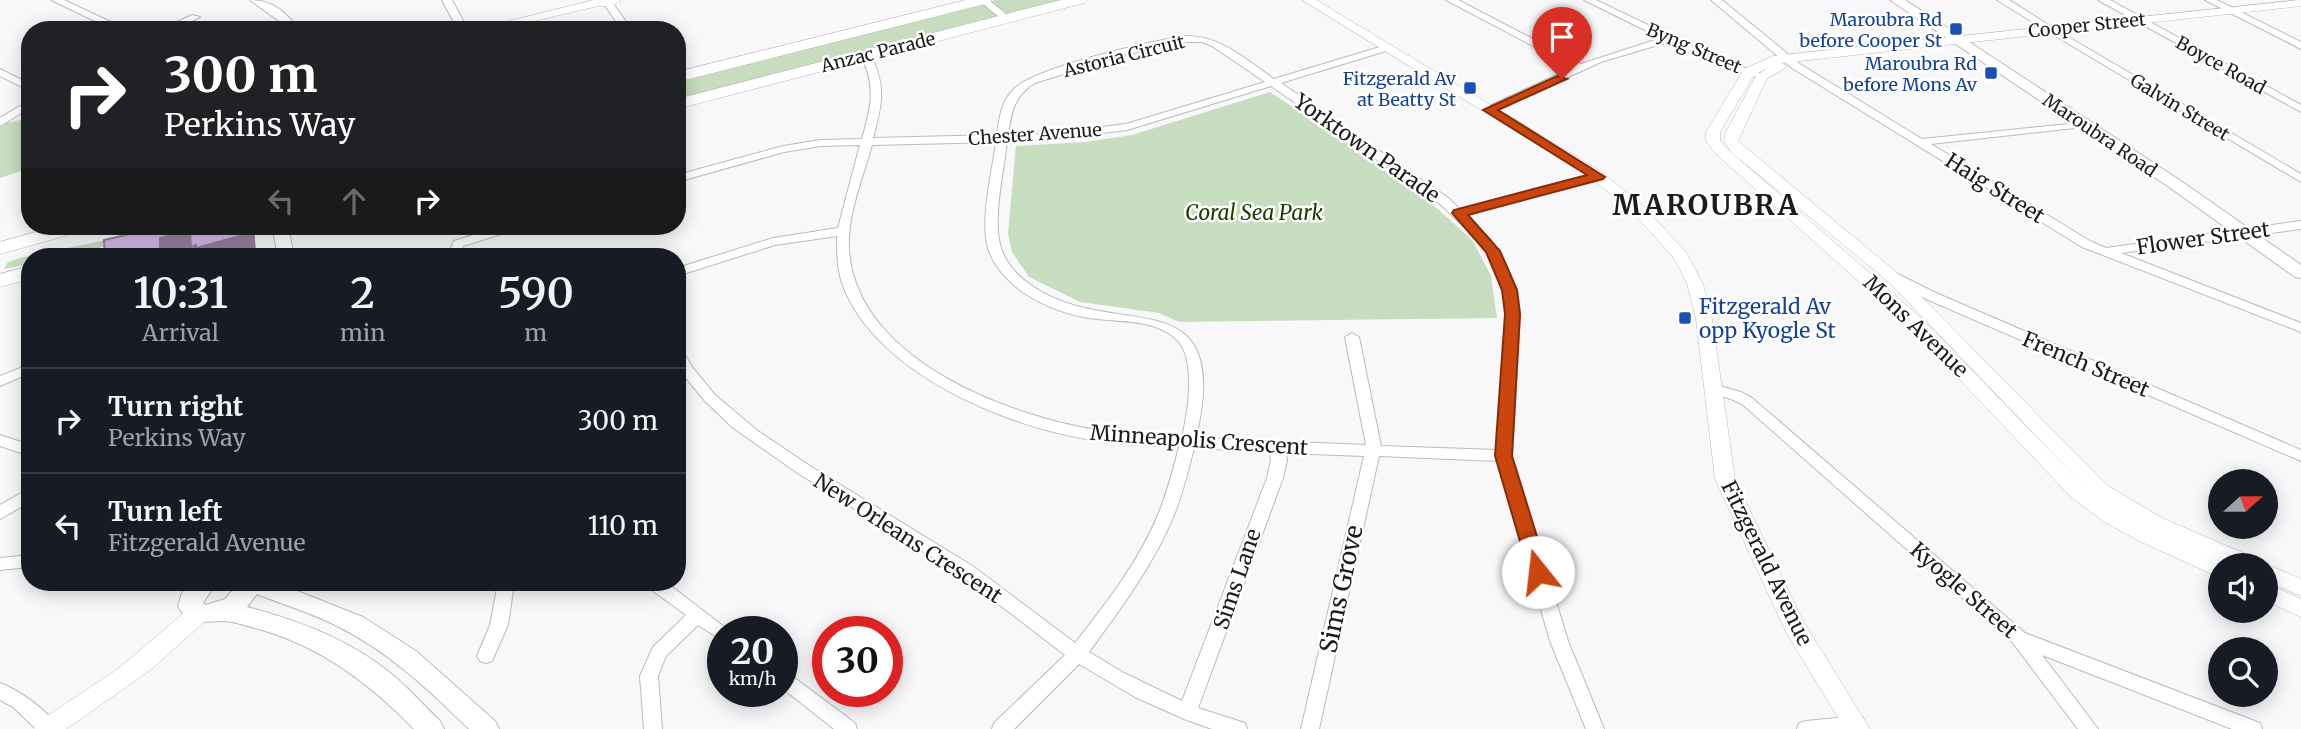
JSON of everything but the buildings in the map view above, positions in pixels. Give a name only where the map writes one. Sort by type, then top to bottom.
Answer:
[{"type":"main road","points":[[256,0],[286,21]]},
{"type":"main road","name":"Anzac Parade","points":[[686,75],[984,0]]},
{"type":"main road","name":"Anzac Parade","points":[[686,101],[1079,0]]},
{"type":"main road","name":"Maroubra Road","points":[[1896,0],[2084,124],[2301,273]]},
{"type":"main road","points":[[0,248],[33,235]]},
{"type":"main road","points":[[120,248],[159,238]]},
{"type":"main road","points":[[0,281],[21,275]]},
{"type":"main road","points":[[198,591],[190,599],[190,606],[270,622],[348,657],[378,678],[431,729]]},
{"type":"main road","points":[[210,612],[243,597],[247,591]]},
{"type":"main road","points":[[275,591],[354,623],[392,646],[430,675],[486,729]]},
{"type":"street","points":[[56,0],[103,21]]},
{"type":"street","points":[[447,0],[458,21]]},
{"type":"street","points":[[984,0],[1007,19]]},
{"type":"street","name":"Fitzgerald Avenue","points":[[1308,0],[1598,177],[1656,227],[1680,255],[1695,284],[1704,319],[1721,461],[1735,502],[1794,626],[1857,727]]},
{"type":"street","points":[[1451,0],[1582,68]]},
{"type":"street","name":"Byng Street","points":[[1589,0],[1716,61],[1756,74]]},
{"type":"street","name":"Haig Street","points":[[1716,0],[1788,60],[2086,244],[2301,328]]},
{"type":"street","name":"Galvin Street","points":[[2002,0],[2301,179]]},
{"type":"street","name":"Boyce Road","points":[[2104,0],[2301,109]]},
{"type":"street","points":[[2210,0],[2301,46]]},
{"type":"street","points":[[520,21],[606,2],[620,21]]},
{"type":"street","name":"Cooper Street","points":[[1956,39],[2055,32],[2301,3]]},
{"type":"street","points":[[188,21],[195,18]]},
{"type":"street","name":"Astoria Circuit","points":[[1001,729],[1077,654],[1118,598],[1166,515],[1193,425],[1195,383],[1190,350],[1182,337],[1165,325],[1083,313],[1041,298],[1021,285],[998,257],[992,241],[1009,99],[1025,84],[1168,41],[1189,39],[1210,41],[1273,83]]},
{"type":"street","points":[[1489,110],[1607,57],[1669,39]]},
{"type":"street","name":"Mons Avenue","points":[[1956,39],[1788,60],[1756,74],[1713,132],[1713,141],[1916,323],[2077,491],[2098,509],[2129,528],[2208,564]]},
{"type":"street","name":"Chester Avenue","points":[[686,176],[783,149],[821,143],[1046,137],[1127,127],[1386,48]]},
{"type":"street","name":"Minneapolis Crescent","points":[[865,55],[874,71],[877,104],[843,231],[842,258],[857,301],[890,343],[922,371],[995,408],[1051,426],[1099,436],[1504,456]]},
{"type":"street","points":[[0,72],[21,83]]},
{"type":"street","name":"Mons Avenue","points":[[1756,74],[1731,141],[1748,159],[1896,280],[2066,459],[2101,491],[2134,514],[2169,533],[2220,553]]},
{"type":"street","name":"Yorktown Parade","points":[[1273,83],[1459,213],[1492,251],[1506,277],[1512,302],[1504,456],[1559,641],[1595,729]]},
{"type":"street","points":[[0,123],[21,109]]},
{"type":"street","points":[[15,113],[21,113]]},
{"type":"street","points":[[1921,142],[2084,124]]},
{"type":"street","points":[[1459,213],[1598,177]]},
{"type":"street","name":"Flower Street","points":[[2104,251],[2301,225]]},
{"type":"street","points":[[686,269],[773,242],[843,231]]},
{"type":"street","points":[[456,248],[458,244],[486,235]]},
{"type":"street","name":"French Street","points":[[1875,263],[1931,296],[2301,456]]},
{"type":"street","points":[[1352,337],[1373,450]]},
{"type":"street","name":"New Orleans Crescent","points":[[686,370],[732,420],[831,489],[986,584],[1077,654],[1119,678],[1188,710],[1238,729]]},
{"type":"street","points":[[0,381],[21,372]]},
{"type":"street","name":"Kyogle Street","points":[[1712,389],[1736,395],[1747,401],[2019,638],[2253,729]]},
{"type":"street","points":[[0,440],[21,448]]},
{"type":"street","name":"Sims Lane","points":[[1188,710],[1275,478],[1279,460],[1277,446]]},
{"type":"street","name":"Sims Grove","points":[[1310,729],[1373,450]]},
{"type":"street","points":[[0,513],[21,500]]},
{"type":"street","points":[[0,564],[21,562]]},
{"type":"street","name":"Mons Avenue","points":[[2278,576],[2301,586]]},
{"type":"street","points":[[486,656],[499,625],[505,591]]},
{"type":"street","points":[[665,591],[707,623]]},
{"type":"street","points":[[2278,597],[2301,608]]},
{"type":"street","points":[[0,691],[19,702],[47,728],[135,671],[210,612]]},
{"type":"street","points":[[653,729],[649,676],[659,652],[696,615]]},
{"type":"street","points":[[2019,638],[2089,729]]},
{"type":"street","points":[[798,690],[848,729]]},
{"type":"street","points":[[1806,729],[1857,727]]},
{"type":"green space","points":[[1071,0],[1007,14],[992,2]]},
{"type":"green space","points":[[974,5],[984,5],[999,17],[686,97],[686,77]]},
{"type":"green space","name":"Coral Sea Park","points":[[1270,92],[1356,149],[1439,210],[1473,241],[1491,276],[1497,318],[1179,322],[1159,313],[1080,302],[1029,277],[1012,252],[1008,233],[1016,146],[1085,142],[1132,135]]},
{"type":"green space","points":[[21,120],[21,171],[0,178],[0,124]]},
{"type":"green space","points":[[129,235],[146,236],[95,248],[68,248]]},
{"type":"green space","points":[[20,258],[21,266],[4,269],[8,262]]},
{"type":"place","name":"Maroubra Rd before Cooper St","points":[[1956,29]]},
{"type":"place","name":"Maroubra Rd before Mons Av","points":[[1991,73]]},
{"type":"place","name":"Fitzgerald Av at Beatty St","points":[[1470,88]]},
{"type":"place","name":"Fitzgerald Av opp Kyogle St","points":[[1685,318]]},
{"type":"district","name":"MAROUBRA","points":[[1706,205]]},
{"type":"route","points":[[1538,572],[1504,456],[1513,314],[1510,290],[1492,251],[1474,227],[1459,213],[1598,177],[1489,110],[1562,79]]}]
